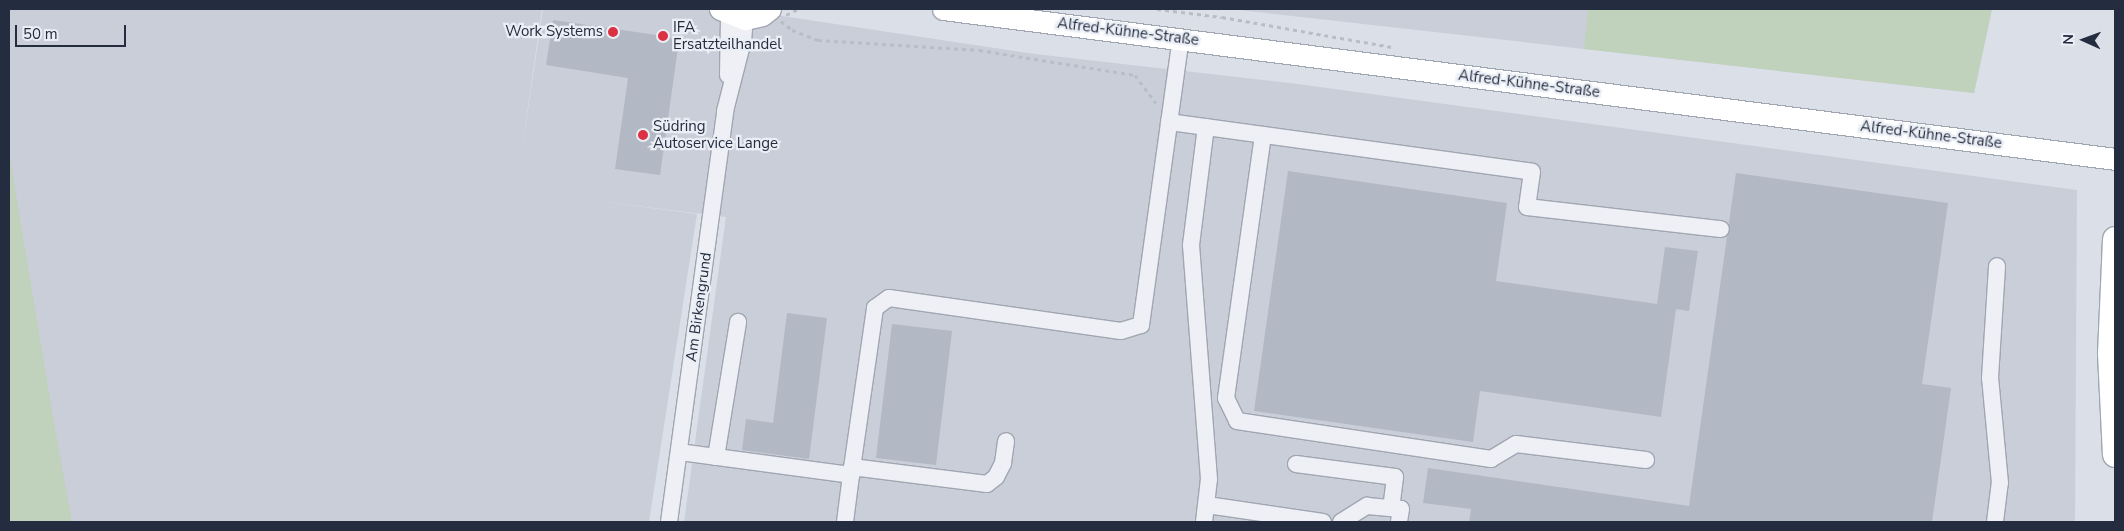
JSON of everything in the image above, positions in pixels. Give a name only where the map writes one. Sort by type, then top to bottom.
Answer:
[{"type":"highway","points":[[2115,239],[2110,353],[2115,454]]},
{"type":"main road","name":"Alfred-Kühne-Straße","points":[[943,9],[2115,159]]},
{"type":"main road","points":[[731,14],[774,14]]},
{"type":"street","name":"Am Birkengrund","points":[[669,522],[729,92],[731,14]]},
{"type":"street","points":[[845,522],[875,308],[888,298],[1122,331],[1141,325],[1163,117],[1181,38]]},
{"type":"street","points":[[1163,117],[1206,127],[1532,172],[1527,207],[1721,229]]},
{"type":"street","points":[[1204,522],[1209,479],[1191,245],[1206,127]]},
{"type":"street","points":[[1263,135],[1226,398],[1237,421],[1491,459],[1516,444],[1646,460]]},
{"type":"street","points":[[1995,522],[2000,483],[1990,378],[1997,266]]},
{"type":"street","points":[[716,457],[738,322]]},
{"type":"street","points":[[679,452],[987,484],[996,477],[1003,463],[1006,441]]},
{"type":"street","points":[[1296,464],[1395,478],[1395,515],[1367,506],[1341,522]]},
{"type":"street","points":[[1207,505],[1323,522]]},
{"type":"path","points":[[774,14],[792,30],[818,40],[979,50],[1135,75],[1157,104],[1163,117]]},
{"type":"shaded area","points":[[9,9],[542,9],[518,176],[543,9],[736,9],[1035,54],[1290,83],[2077,190],[2075,522],[684,522],[726,217],[574,198],[697,214],[649,522],[9,522]]},
{"type":"shaded area","points":[[1231,9],[1992,9],[1974,93]]},
{"type":"green space","points":[[1588,9],[1992,9],[1974,93],[1584,49]]},
{"type":"green space","points":[[9,152],[54,423],[72,522],[9,522]]},
{"type":"building","points":[[553,20],[670,37],[678,48],[660,175],[615,169],[628,78],[546,65]]},
{"type":"building","points":[[1288,171],[1507,203],[1496,281],[1657,304],[1665,247],[1698,251],[1689,311],[1676,309],[1661,417],[1480,391],[1473,442],[1254,411]]},
{"type":"building","points":[[1736,173],[1948,203],[1922,384],[1951,388],[1932,522],[1469,522],[1471,509],[1423,503],[1428,468],[1689,506]]},
{"type":"building","points":[[787,313],[827,318],[809,459],[742,450],[746,419],[773,423]]},
{"type":"building","points":[[892,324],[952,331],[936,465],[876,458]]},
{"type":"place","name":"Work Systems","points":[[613,32]]},
{"type":"place","name":"IFA Ersatzteilhandel","points":[[663,36]]},
{"type":"place","name":"Südring Autoservice Lange","points":[[643,135]]}]
